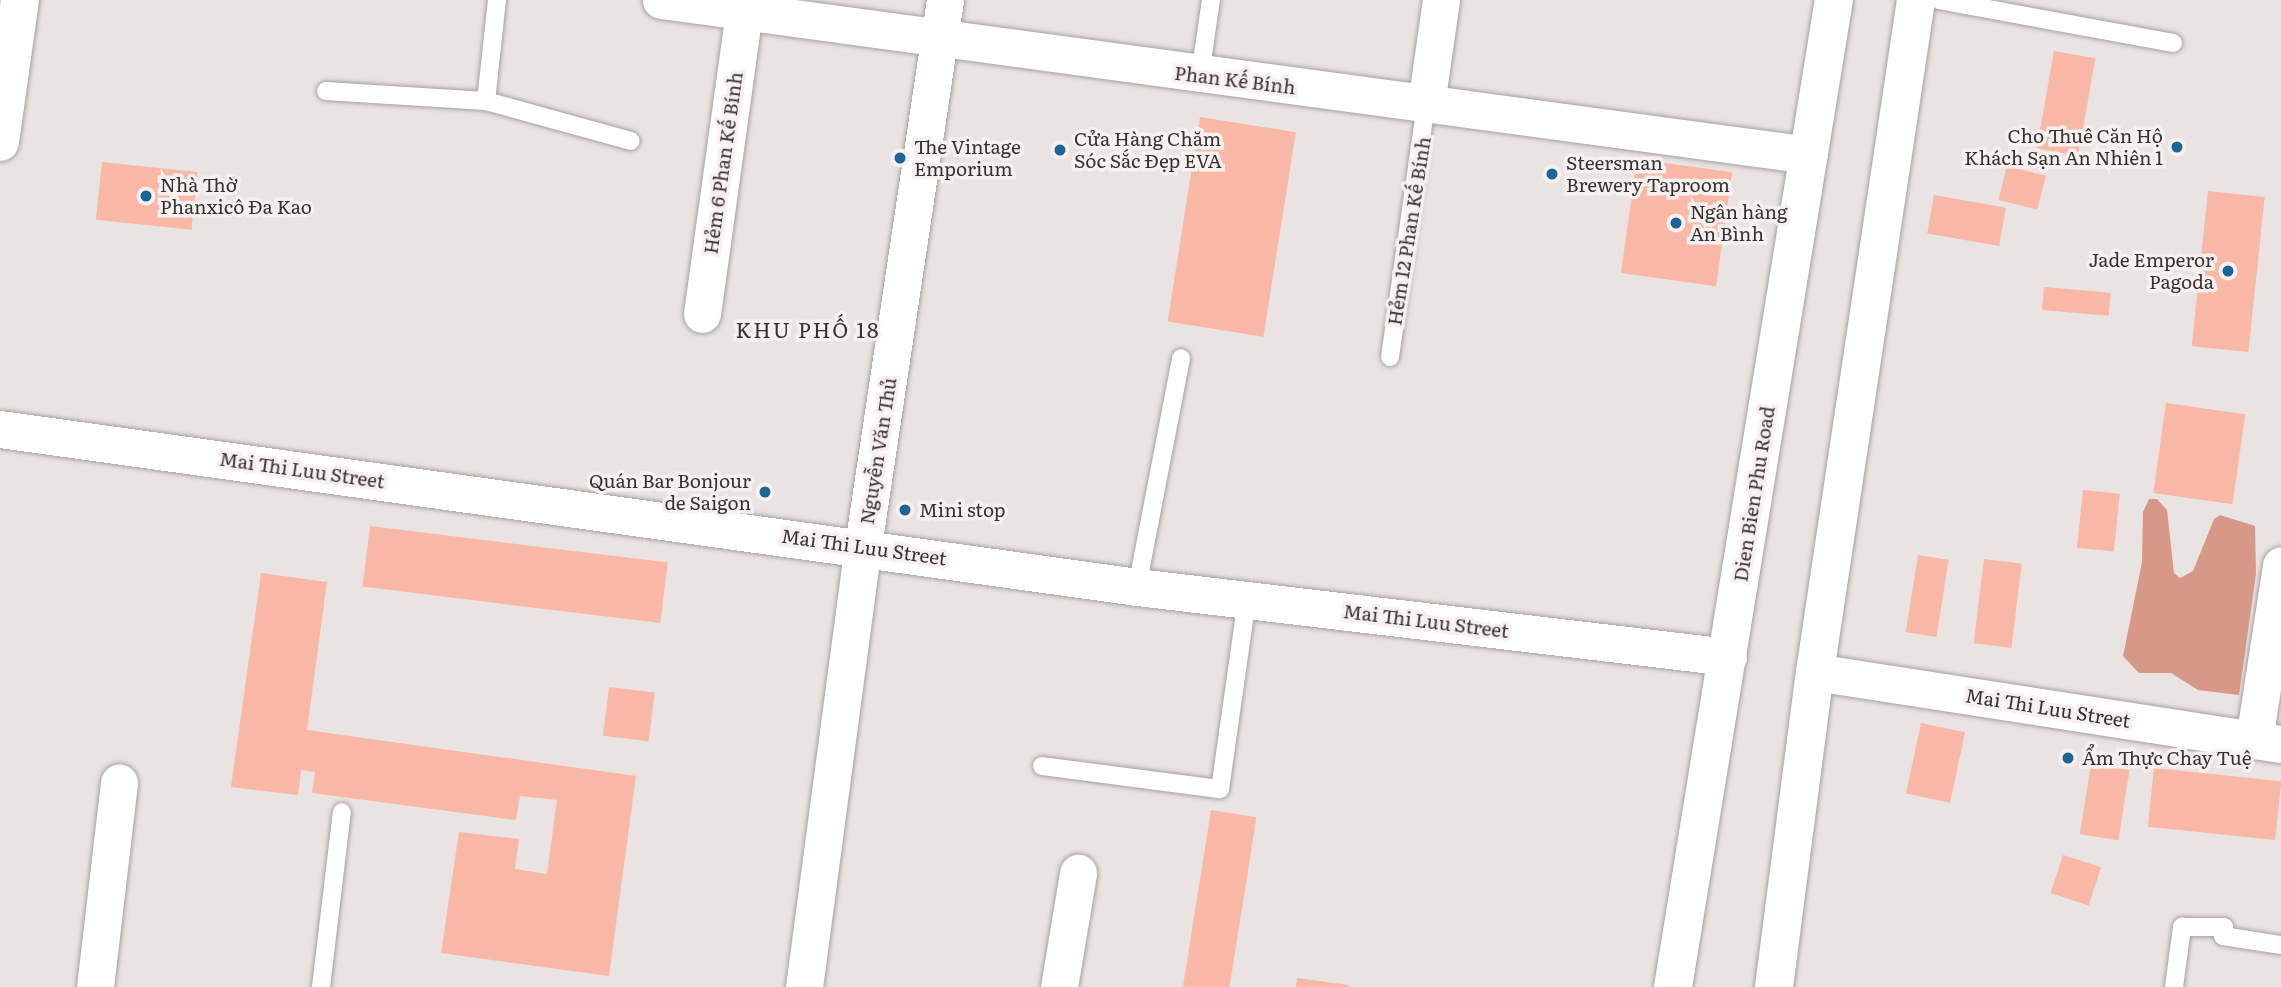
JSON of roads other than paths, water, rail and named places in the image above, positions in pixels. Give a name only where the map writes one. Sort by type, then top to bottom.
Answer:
[{"type":"main road","points":[[0,142],[20,0]]},
{"type":"main road","name":"Dien Bien Phu Road","points":[[1673,987],[1834,0]]},
{"type":"main road","points":[[1774,987],[1815,672],[1916,0]]},
{"type":"street","name":"Phan Kế Bính","points":[[661,0],[940,41],[1809,155]]},
{"type":"street","name":"Nguyễn Văn Thủ","points":[[804,987],[863,546],[945,0]]},
{"type":"street","points":[[1426,104],[1441,0]]},
{"type":"street","name":"Hẻm 6 Phan Kế Bính","points":[[702,314],[744,13]]},
{"type":"street","name":"Mai Thi Luu Street","points":[[0,429],[863,546],[1137,587],[1728,657]]},
{"type":"street","points":[[2268,742],[2281,565]]},
{"type":"street","name":"Mai Thi Luu Street","points":[[1815,672],[2268,742]]},
{"type":"street","points":[[95,987],[119,782]]},
{"type":"street","points":[[1059,987],[1078,873]]},
{"type":"lane","points":[[486,101],[496,0]]},
{"type":"lane","points":[[1200,75],[1211,0]]},
{"type":"lane","points":[[1939,0],[2173,43]]},
{"type":"lane","points":[[326,91],[486,101],[631,142]]},
{"type":"lane","name":"Hẻm 12 Phan Kế Bính","points":[[1390,357],[1426,104]]},
{"type":"lane","points":[[1137,587],[1181,358]]},
{"type":"lane","points":[[1042,766],[1220,789],[1247,600]]},
{"type":"lane","points":[[321,987],[342,812]]},
{"type":"lane","points":[[2174,987],[2182,927],[2224,927],[2223,936],[2281,945]]},
{"type":"place","name":"Cho Thuê Căn Hộ Khách Sạn An Nhiên 1","points":[[2177,147]]},
{"type":"place","name":"Cửa Hàng Chăm Sóc Sắc Đẹp EVA","points":[[1060,150]]},
{"type":"place","name":"The Vintage Emporium","points":[[900,158]]},
{"type":"place","name":"Steersman Brewery Taproom","points":[[1552,174]]},
{"type":"place","name":"Nhà Thờ Phanxicô Đa Kao","points":[[146,196]]},
{"type":"place","name":"Ngân hàng An Bình","points":[[1676,223]]},
{"type":"place","name":"Jade Emperor Pagoda","points":[[2228,271]]},
{"type":"place","name":"Quán Bar Bonjour de Saigon","points":[[765,492]]},
{"type":"place","name":"Mini stop","points":[[905,510]]},
{"type":"place","name":"Ẩm Thực Chay Tuệ","points":[[2068,758]]},
{"type":"district","name":"KHU PHỐ 18","points":[[808,329]]}]
